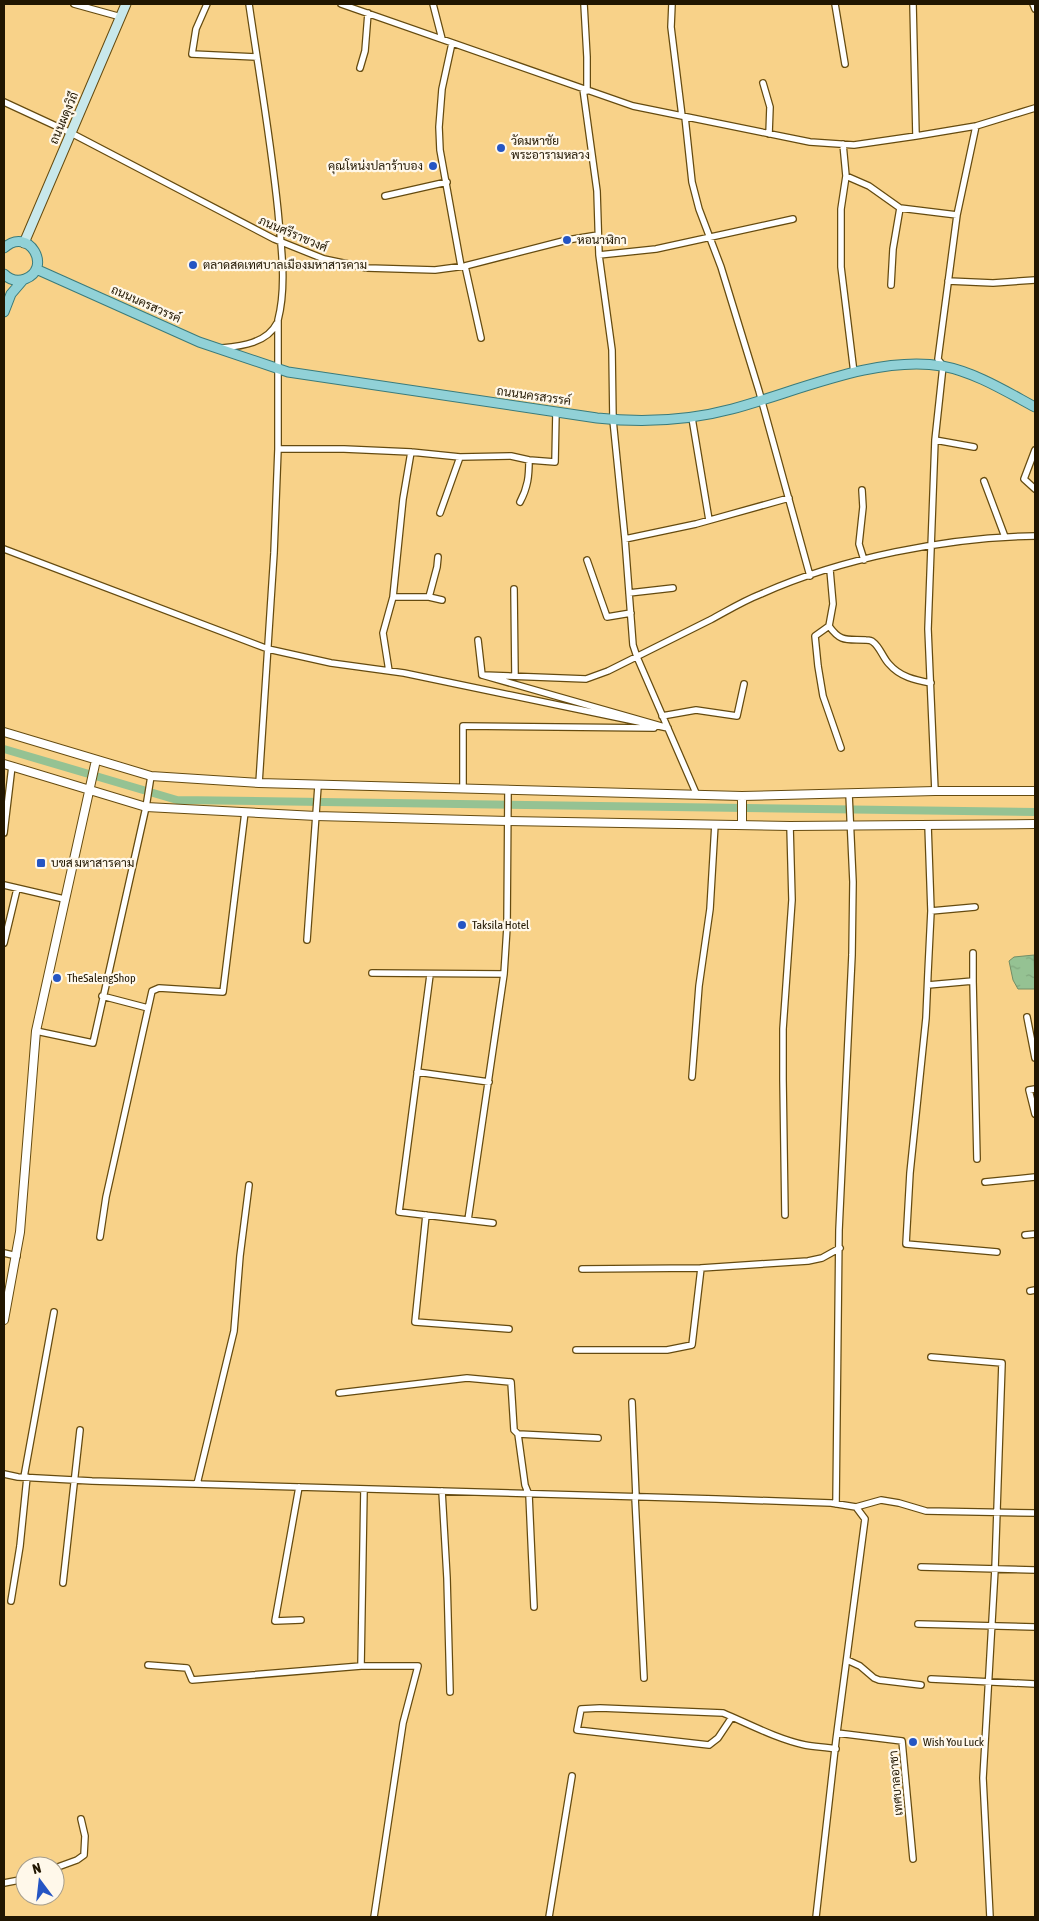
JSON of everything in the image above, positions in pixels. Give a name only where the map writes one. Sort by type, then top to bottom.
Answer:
[{"type":"main road","name":"ถนนผดุงวิถี","points":[[24,242],[126,4]]},
{"type":"main road","points":[[4,248],[14,242],[24,242],[34,250],[38,262],[36,269],[29,278],[23,280],[11,279],[4,274]]},
{"type":"main road","name":"ถนนนครสวรรค์","points":[[36,269],[200,342],[278,369],[307,376],[613,420],[649,421],[692,418],[732,409],[854,373],[896,365],[920,364],[942,366],[974,377],[1035,408]]},
{"type":"main road","points":[[4,312],[11,294],[23,280]]},
{"type":"street","points":[[74,4],[121,17]]},
{"type":"street","points":[[206,4],[196,29],[192,54],[257,57]]},
{"type":"street","points":[[218,348],[239,346],[266,336],[275,327],[282,306],[281,242],[268,128],[249,4]]},
{"type":"street","points":[[341,4],[633,106],[810,142],[854,145],[916,136],[976,126],[1035,108]]},
{"type":"street","points":[[433,4],[442,39]]},
{"type":"street","points":[[584,4],[588,57],[585,90],[597,191],[599,255],[612,350],[613,420],[633,645],[636,656],[696,793]]},
{"type":"street","points":[[672,4],[671,27],[692,182],[699,209],[720,267],[762,400],[810,576]]},
{"type":"street","points":[[835,4],[845,64]]},
{"type":"street","points":[[913,4],[916,136]]},
{"type":"street","points":[[1032,4],[1035,9]]},
{"type":"street","points":[[360,68],[365,51],[368,13]]},
{"type":"street","points":[[452,43],[442,89],[439,125],[440,150],[463,266],[481,338]]},
{"type":"street","points":[[763,83],[770,107],[768,134]]},
{"type":"street","name":"ภนนศรีราชวงศ์","points":[[4,102],[71,133],[281,242],[324,259],[367,268],[435,270],[463,266],[567,240],[598,235]]},
{"type":"street","points":[[935,791],[928,629],[935,440],[942,366],[938,359],[957,215],[976,126]]},
{"type":"street","points":[[843,144],[846,176],[840,209],[841,267],[854,373]]},
{"type":"street","points":[[846,176],[869,186],[900,208],[957,215]]},
{"type":"street","points":[[385,196],[447,182]]},
{"type":"street","points":[[891,285],[893,249],[900,208]]},
{"type":"street","points":[[599,255],[656,249],[793,219]]},
{"type":"street","points":[[948,281],[993,284],[1035,280]]},
{"type":"street","points":[[259,784],[274,553],[278,449],[278,320]]},
{"type":"street","points":[[278,449],[344,449],[410,452],[460,457],[511,456],[528,460],[555,462],[556,412]]},
{"type":"street","points":[[692,418],[709,520]]},
{"type":"street","points":[[935,440],[974,447]]},
{"type":"street","points":[[1035,450],[1024,479],[1035,489]]},
{"type":"street","points":[[389,671],[384,633],[393,597],[410,452]]},
{"type":"street","points":[[440,513],[460,457]]},
{"type":"street","points":[[520,502],[529,479],[528,460]]},
{"type":"street","points":[[984,481],[1005,536]]},
{"type":"street","points":[[862,490],[863,507],[859,544],[864,560]]},
{"type":"street","points":[[625,539],[696,524],[789,498]]},
{"type":"street","points":[[482,675],[586,679],[608,671],[761,594],[810,576],[864,560],[931,545],[1005,536],[1035,536]]},
{"type":"street","points":[[4,549],[268,649],[330,663],[389,671],[668,728]]},
{"type":"street","points":[[429,596],[438,557]]},
{"type":"street","points":[[587,560],[607,618],[631,613]]},
{"type":"street","points":[[830,570],[833,604],[829,626],[815,636],[823,696],[841,748]]},
{"type":"street","points":[[629,593],[673,588]]},
{"type":"street","points":[[514,589],[515,676]]},
{"type":"street","points":[[393,597],[429,596],[442,600]]},
{"type":"street","points":[[829,626],[836,636],[843,640],[870,640],[874,642],[889,664],[898,672],[908,678],[930,684]]},
{"type":"street","points":[[478,640],[482,675]]},
{"type":"street","points":[[482,675],[668,728]]},
{"type":"street","points":[[662,716],[696,710],[736,716],[744,684]]},
{"type":"street","points":[[463,789],[463,726],[668,728]]},
{"type":"street","points":[[4,741],[5,732],[150,776],[259,784],[696,793],[742,796],[935,791],[1035,791]]},
{"type":"street","points":[[4,1320],[17,1256],[36,1032],[96,760]]},
{"type":"street","points":[[4,833],[8,765],[146,807],[316,816],[790,826],[1035,824]]},
{"type":"street","points":[[36,1032],[92,1043],[146,807],[150,776]]},
{"type":"street","points":[[307,940],[318,786]]},
{"type":"street","points":[[468,1220],[504,974],[508,927],[508,790]]},
{"type":"street","points":[[836,1504],[840,1248],[852,954],[853,882],[849,794]]},
{"type":"street","points":[[742,796],[742,825]]},
{"type":"street","points":[[100,1237],[106,1197],[152,991],[159,988],[223,992],[245,812]]},
{"type":"street","points":[[692,1077],[699,986],[710,909],[715,824]]},
{"type":"street","points":[[928,825],[932,911],[928,985],[906,1244],[997,1252]]},
{"type":"street","points":[[785,1215],[783,1080],[784,1029],[792,900],[790,826]]},
{"type":"street","points":[[4,885],[64,899]]},
{"type":"street","points":[[4,943],[17,889]]},
{"type":"street","points":[[932,911],[975,907]]},
{"type":"street","points":[[973,953],[977,1159]]},
{"type":"street","points":[[372,973],[430,975],[504,974]]},
{"type":"street","points":[[430,975],[399,1212],[493,1223]]},
{"type":"street","points":[[928,985],[973,981]]},
{"type":"street","points":[[102,996],[148,1008]]},
{"type":"street","points":[[1027,1017],[1035,1058]]},
{"type":"street","points":[[417,1072],[489,1082]]},
{"type":"street","points":[[1035,1088],[1029,1090],[1035,1114]]},
{"type":"street","points":[[985,1182],[1035,1177]]},
{"type":"street","points":[[197,1484],[234,1331],[249,1185]]},
{"type":"street","points":[[426,1215],[415,1322],[510,1328]]},
{"type":"street","points":[[1025,1235],[1035,1234]]},
{"type":"street","points":[[582,1269],[701,1268],[808,1261],[822,1258],[840,1248]]},
{"type":"street","points":[[4,1254],[17,1256]]},
{"type":"street","points":[[576,1350],[667,1350],[692,1345],[701,1268]]},
{"type":"street","points":[[11,1601],[20,1546],[25,1477],[54,1312]]},
{"type":"street","points":[[931,1358],[1002,1363],[995,1569],[983,1778],[990,1917]]},
{"type":"street","points":[[339,1393],[467,1378],[511,1382],[514,1430],[518,1434],[528,1495],[534,1607]]},
{"type":"street","points":[[632,1402],[644,1678]]},
{"type":"street","points":[[63,1583],[80,1430]]},
{"type":"street","points":[[518,1434],[598,1438]]},
{"type":"street","points":[[4,1474],[74,1480],[636,1497],[836,1504],[856,1507],[881,1500],[926,1511],[1035,1513]]},
{"type":"street","points":[[298,1487],[275,1622],[301,1620]]},
{"type":"street","points":[[361,1666],[364,1489]]},
{"type":"street","points":[[442,1491],[447,1578],[450,1692]]},
{"type":"street","points":[[816,1917],[837,1733],[866,1519],[856,1507]]},
{"type":"street","points":[[922,1567],[1035,1570]]},
{"type":"street","points":[[918,1624],[1035,1627]]},
{"type":"street","points":[[847,1660],[860,1666],[879,1680],[921,1685]]},
{"type":"street","points":[[148,1664],[187,1668],[192,1680],[361,1666],[418,1666],[403,1723],[374,1917]]},
{"type":"street","points":[[931,1680],[1035,1684]]},
{"type":"street","points":[[732,1717],[718,1738],[709,1745],[577,1730],[581,1710],[600,1708],[723,1713],[803,1744],[836,1749]]},
{"type":"street","name":"เทศบาลอาชา","points":[[837,1733],[902,1741],[913,1858]]},
{"type":"street","points":[[549,1917],[572,1776]]},
{"type":"street","points":[[65,1864],[84,1855],[85,1836],[81,1818]]},
{"type":"water","points":[[1034,955],[1035,989],[1018,989],[1013,980],[1009,961],[1014,957]]},
{"type":"waterway","points":[[4,749],[177,800],[1035,812]]},
{"type":"place","name":"วัดมหาชัย พระอารามหลวง","points":[[501,148]]},
{"type":"place","name":"คุณโหน่งปลาร้าบอง","points":[[433,166]]},
{"type":"place","name":"หอนาฬิกา","points":[[567,240]]},
{"type":"place","name":"ตลาดสดเทศบาลเมืองมหาสารคาม","points":[[193,265]]},
{"type":"place","name":"บขส มหาสารคาม","points":[[41,863]]},
{"type":"place","name":"Taksila Hotel","points":[[462,925]]},
{"type":"place","name":"TheSalengShop","points":[[57,978]]},
{"type":"place","name":"Wish You Luck","points":[[913,1742]]}]
